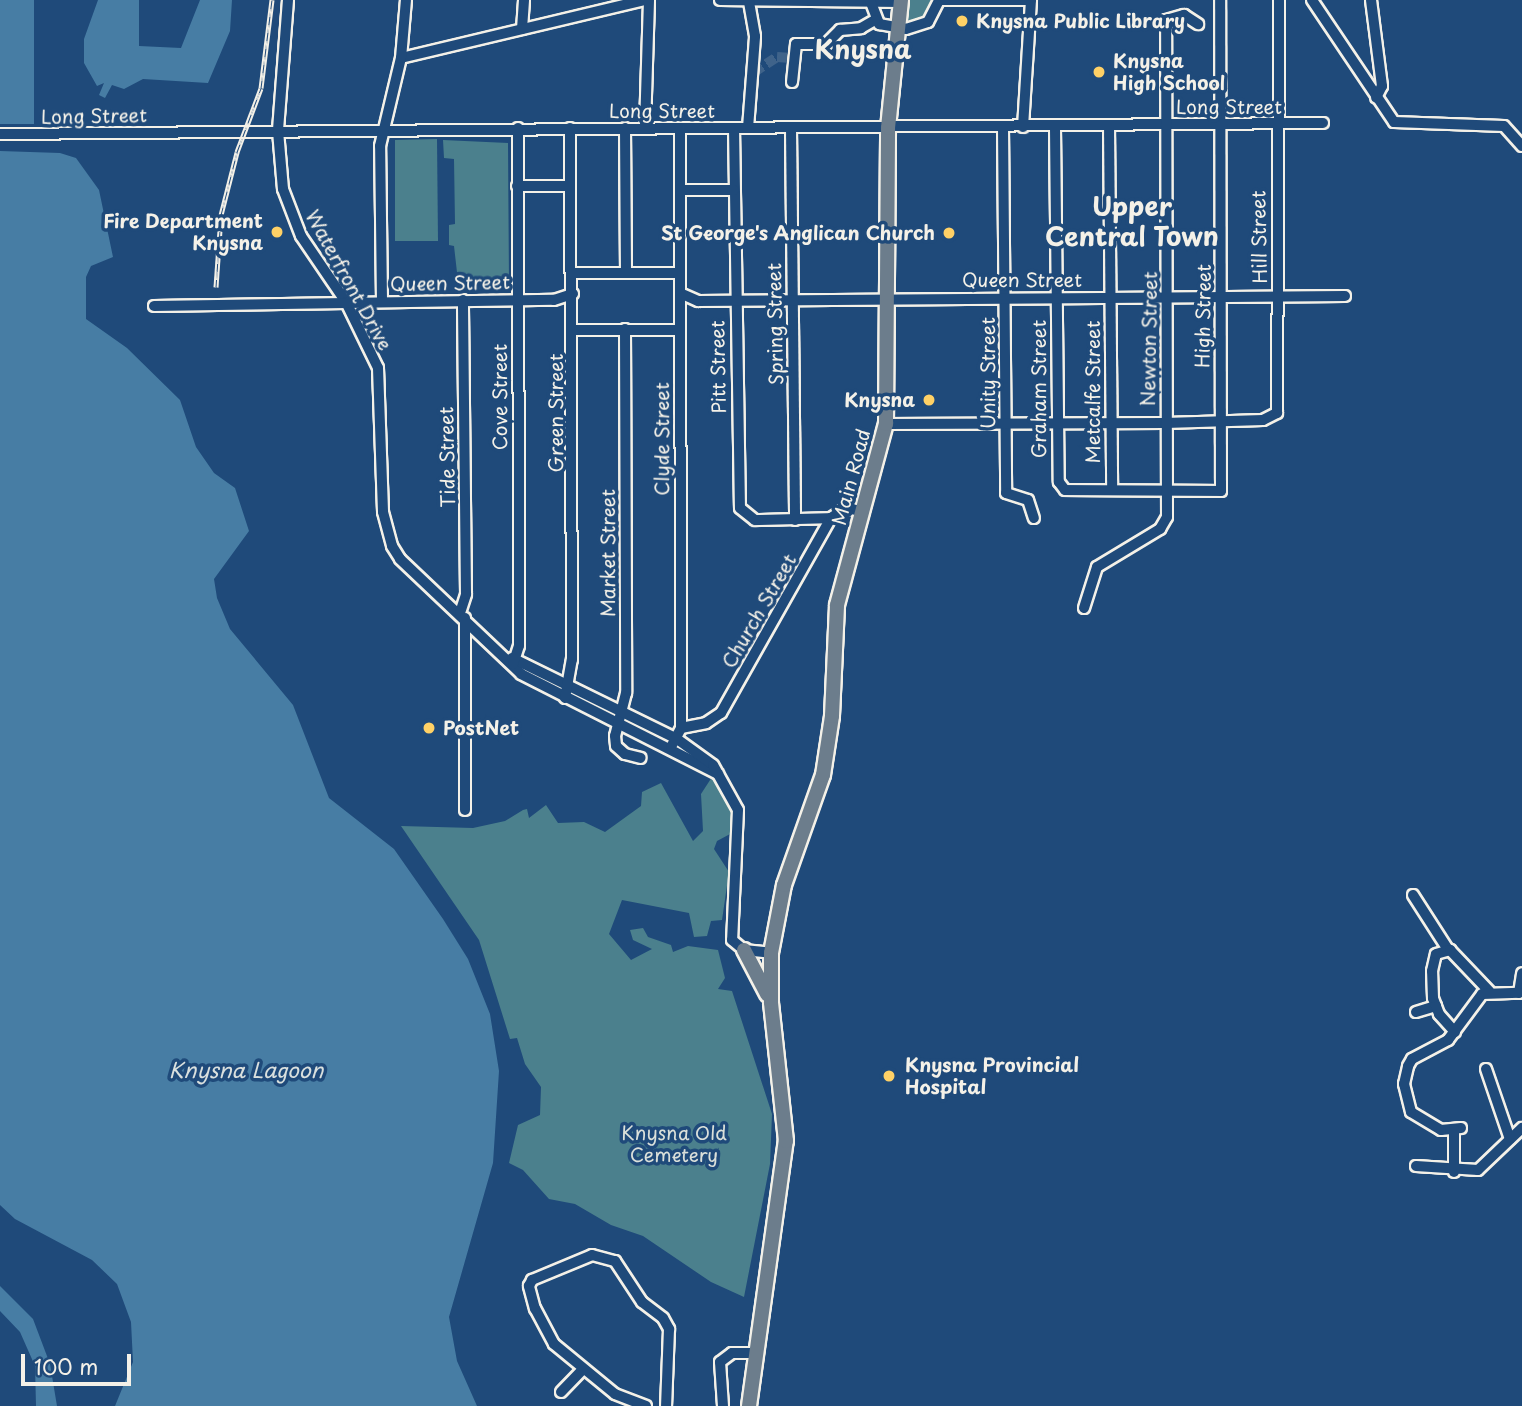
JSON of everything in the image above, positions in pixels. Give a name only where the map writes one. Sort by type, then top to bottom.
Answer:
[{"type":"highway","name":"Main Road","points":[[749,1406],[753,1353],[786,1141],[771,1002],[771,953],[784,885],[823,775],[832,716],[837,605],[886,424],[890,298],[888,128],[901,1]]},
{"type":"highway","points":[[744,950],[771,1002]]},
{"type":"street","name":"Waterfront Drive","points":[[288,0],[278,131],[286,202],[301,236],[346,302],[378,368],[386,529],[400,559],[514,662],[567,693],[705,757],[738,810],[730,933],[744,950]]},
{"type":"street","points":[[382,301],[380,146],[401,58],[406,0]]},
{"type":"street","points":[[522,29],[524,0]]},
{"type":"street","points":[[401,58],[646,0],[645,128]]},
{"type":"street","points":[[720,0],[901,1]]},
{"type":"street","points":[[792,82],[796,44],[826,44],[840,30],[861,28],[875,20],[898,28],[928,22],[939,0],[1031,0],[1023,127]]},
{"type":"street","name":"High Street","points":[[1166,491],[1221,491],[1220,0]]},
{"type":"street","name":"Hill Street","points":[[1219,422],[1263,420],[1277,413],[1275,125],[1279,0]]},
{"type":"street","points":[[1312,0],[1376,98],[1395,122],[1503,126],[1522,146]]},
{"type":"street","points":[[1371,0],[1382,86],[1376,98]]},
{"type":"street","points":[[748,128],[756,1]]},
{"type":"street","points":[[870,1],[875,20]]},
{"type":"street","name":"Newton Street","points":[[1084,608],[1097,567],[1160,529],[1167,517],[1166,20],[1184,15],[1198,24]]},
{"type":"street","name":"Long Street","points":[[0,134],[518,128],[1055,128],[1323,123]]},
{"type":"street","name":"Metcalfe Street","points":[[1110,126],[1112,490]]},
{"type":"street","name":"Cove Street","points":[[514,662],[519,646],[518,128]]},
{"type":"street","name":"Green Street","points":[[567,693],[574,330],[570,128]]},
{"type":"street","points":[[625,128],[626,273]]},
{"type":"street","name":"Pitt Street","points":[[734,128],[734,301],[740,508],[755,520],[831,518]]},
{"type":"street","name":"Unity Street","points":[[1003,128],[1006,493],[1028,500],[1034,518]]},
{"type":"street","name":"Graham Street","points":[[1055,128],[1056,423],[1059,482],[1065,490],[1112,490]]},
{"type":"street","name":"Clyde Street","points":[[674,743],[681,728],[680,129]]},
{"type":"street","name":"Spring Street","points":[[791,129],[795,520]]},
{"type":"street","points":[[517,186],[570,186]]},
{"type":"street","points":[[680,190],[734,190]]},
{"type":"street","points":[[573,273],[679,272]]},
{"type":"street","name":"Queen Street","points":[[680,293],[698,301],[1345,296]]},
{"type":"street","name":"Queen Street","points":[[154,306],[554,300],[573,294]]},
{"type":"street","name":"Tide Street","points":[[463,300],[466,594],[462,615],[465,641],[465,810]]},
{"type":"street","name":"Queen Street","points":[[554,300],[573,310]]},
{"type":"street","name":"Queen Street","points":[[680,310],[698,301]]},
{"type":"street","name":"Market Street","points":[[625,329],[621,719],[616,746],[641,758]]},
{"type":"street","points":[[574,330],[680,330]]},
{"type":"street","points":[[886,424],[1219,422]]},
{"type":"street","points":[[1112,490],[1166,491]]},
{"type":"street","points":[[831,518],[846,508],[862,511]]},
{"type":"street","name":"Church Street","points":[[681,728],[706,723],[721,713],[831,518]]},
{"type":"street","points":[[465,641],[480,633]]},
{"type":"street","points":[[1413,895],[1447,948],[1489,991]]},
{"type":"street","points":[[1447,948],[1436,954],[1432,964],[1436,1006],[1455,1032]]},
{"type":"street","points":[[744,950],[771,953]]},
{"type":"street","points":[[1454,1172],[1457,1129],[1441,1130],[1416,1117],[1407,1106],[1404,1084],[1412,1059],[1441,1047],[1455,1032],[1478,997],[1489,991],[1520,995],[1522,973]]},
{"type":"street","points":[[1416,1012],[1436,1006]]},
{"type":"street","points":[[1486,1069],[1510,1139]]},
{"type":"street","points":[[1416,1167],[1454,1172],[1482,1168],[1522,1128]]},
{"type":"street","points":[[646,1406],[623,1398],[583,1369],[547,1335],[529,1286],[546,1272],[598,1254],[621,1268],[638,1297],[663,1318],[669,1329],[666,1406]]},
{"type":"street","points":[[723,1406],[720,1362],[728,1354],[753,1353]]},
{"type":"street","points":[[561,1392],[583,1369]]},
{"type":"green space","points":[[908,0],[932,0],[932,5],[923,18],[906,23]]},
{"type":"green space","points":[[437,139],[438,241],[395,241],[395,140]]},
{"type":"green space","points":[[443,140],[508,143],[509,283],[505,288],[459,290],[454,246],[449,245],[449,225],[455,224],[454,159],[444,158]]},
{"type":"green space","name":"Knysna Old Cemetery","points":[[712,777],[722,785],[735,811],[732,833],[717,841],[714,849],[729,872],[722,920],[711,921],[707,936],[694,937],[689,913],[622,900],[609,934],[631,960],[652,949],[633,940],[630,930],[643,928],[648,937],[671,945],[673,952],[688,946],[718,950],[725,978],[718,989],[732,991],[772,1114],[770,1164],[744,1297],[711,1282],[643,1236],[611,1225],[575,1204],[549,1199],[523,1170],[509,1163],[518,1125],[540,1115],[541,1087],[525,1064],[517,1038],[510,1039],[479,940],[401,826],[473,828],[505,821],[527,809],[529,818],[546,805],[558,823],[584,822],[605,832],[641,806],[642,792],[661,783],[693,841],[703,831],[701,794]]},
{"type":"water","points":[[0,0],[34,0],[34,124],[0,124]]},
{"type":"water","points":[[98,0],[139,0],[139,46],[181,48],[200,0],[232,0],[230,31],[208,83],[143,79],[124,89],[112,85],[105,98],[99,95],[104,83],[97,86],[84,63],[84,39]]},
{"type":"water","name":"Knysna Lagoon","points":[[0,151],[60,153],[76,158],[99,190],[113,257],[91,266],[86,277],[86,319],[127,348],[180,400],[196,447],[214,473],[235,488],[249,531],[214,579],[217,598],[230,629],[293,705],[329,798],[394,849],[443,919],[468,959],[490,1014],[499,1071],[493,1163],[449,1317],[457,1361],[477,1406],[115,1406],[133,1362],[131,1322],[117,1284],[92,1260],[15,1219],[0,1205]]},
{"type":"water","points":[[0,1286],[33,1319],[50,1364],[57,1406],[36,1406],[35,1366],[20,1332],[0,1311]]},
{"type":"tunnel","points":[[754,72],[777,57],[791,58]]},
{"type":"railway","points":[[216,287],[221,215],[237,152],[261,88],[272,0]]},
{"type":"place","name":"Knysna Public Library","points":[[962,21]]},
{"type":"place","name":"Knysna High School","points":[[1099,72]]},
{"type":"place","name":"Fire Department Knysna","points":[[277,232]]},
{"type":"place","name":"St George's Anglican Church","points":[[949,233]]},
{"type":"place","name":"Knysna","points":[[929,400]]},
{"type":"place","name":"PostNet","points":[[429,728]]},
{"type":"place","name":"Knysna Provincial Hospital","points":[[889,1076]]},
{"type":"district","name":"Knysna","points":[[863,49]]},
{"type":"district","name":"Upper Central Town","points":[[1132,221]]}]
